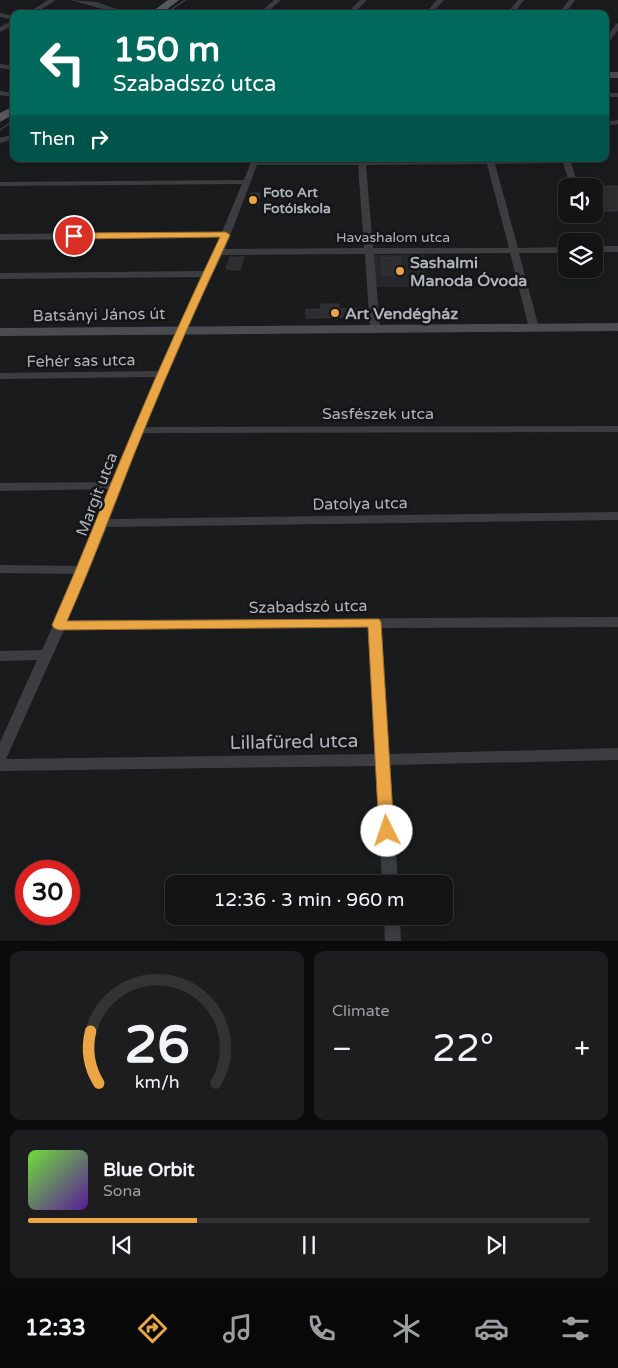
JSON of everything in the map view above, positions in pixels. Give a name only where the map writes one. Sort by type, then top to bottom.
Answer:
[{"type":"main road","points":[[160,10],[174,0]]},
{"type":"street","points":[[36,10],[53,0]]},
{"type":"street","points":[[73,0],[110,10]]},
{"type":"street","points":[[266,10],[278,0]]},
{"type":"street","points":[[353,10],[364,0]]},
{"type":"street","points":[[431,10],[441,0]]},
{"type":"street","points":[[512,10],[521,0]]},
{"type":"street","points":[[564,10],[572,0]]},
{"type":"street","points":[[609,38],[618,25]]},
{"type":"street","name":"Margit utca","points":[[0,758],[84,570],[138,430],[181,330],[219,252],[255,162]]},
{"type":"street","points":[[362,162],[375,329]]},
{"type":"street","points":[[491,162],[534,328]]},
{"type":"street","points":[[567,162],[572,178]]},
{"type":"street","points":[[0,184],[246,182]]},
{"type":"street","points":[[0,236],[226,235]]},
{"type":"street","points":[[603,249],[618,249]]},
{"type":"street","name":"Havashalom utca","points":[[219,252],[558,250]]},
{"type":"street","points":[[0,276],[209,274]]},
{"type":"street","name":"Batsányi János út","points":[[0,332],[618,327]]},
{"type":"street","name":"Fehér sas utca","points":[[0,376],[162,374]]},
{"type":"street","name":"Sasfészek utca","points":[[138,430],[618,428]]},
{"type":"street","points":[[0,487],[116,485]]},
{"type":"street","name":"Datolya utca","points":[[102,523],[618,516]]},
{"type":"street","points":[[0,570],[84,570]]},
{"type":"street","points":[[374,622],[389,875]]},
{"type":"street","name":"Szabadszó utca","points":[[59,625],[618,622]]},
{"type":"street","points":[[0,656],[45,655]]},
{"type":"street","name":"Lillafüred utca","points":[[0,765],[382,760],[618,754]]},
{"type":"street","points":[[392,925],[393,940]]},
{"type":"shaded area","name":"Sashalmi Manoda Óvoda","points":[[373,255],[424,255],[428,287],[375,287]]},
{"type":"building","points":[[603,186],[618,186],[618,211],[603,211]]},
{"type":"building","points":[[250,193],[260,193],[258,204],[248,204]]},
{"type":"building","points":[[230,257],[244,257],[240,270],[226,269]]},
{"type":"building","name":"Sashalmi Manoda Óvoda","points":[[400,257],[401,275],[383,275],[381,258]]},
{"type":"building","name":"Art Vendégház","points":[[321,304],[339,304],[339,309],[364,308],[365,317],[306,318],[306,309],[321,309]]},
{"type":"tram line","points":[[171,10],[185,0]]},
{"type":"tram line","points":[[0,130],[10,123]]},
{"type":"place","name":"Foto Art Fotóiskola","points":[[253,200]]},
{"type":"place","name":"Sashalmi Manoda Óvoda","points":[[400,271]]},
{"type":"place","name":"Art Vendégház","points":[[335,313]]},
{"type":"route","points":[[74,236],[226,235],[181,330],[138,430],[84,570],[59,625],[374,622],[387,831]]}]
